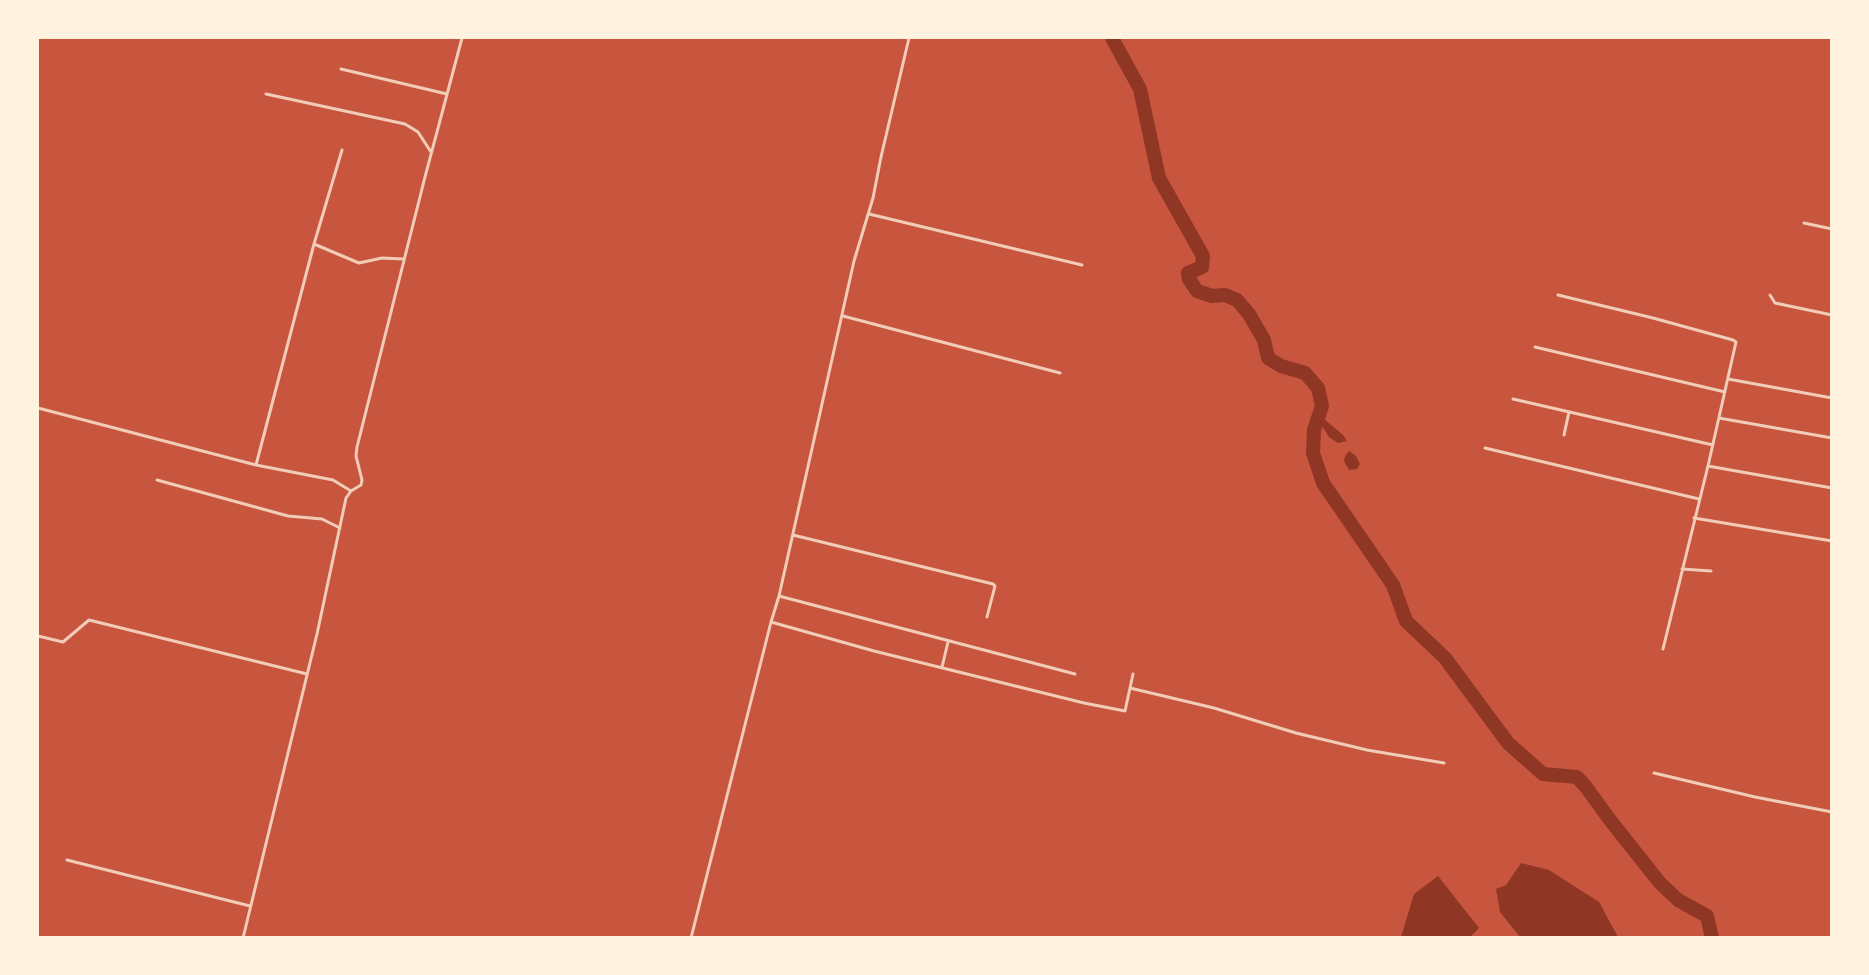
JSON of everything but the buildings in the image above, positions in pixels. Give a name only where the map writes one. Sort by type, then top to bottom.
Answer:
[{"type":"street","points":[[243,938],[307,674],[346,498],[351,491],[361,485],[362,480],[356,456],[357,447],[431,152],[462,38]]},
{"type":"street","points":[[690,938],[771,622],[780,596],[857,250],[869,214],[909,38]]},
{"type":"street","points":[[341,69],[447,94]]},
{"type":"street","points":[[266,94],[405,124],[418,132],[431,152]]},
{"type":"street","points":[[256,465],[314,244],[342,150]]},
{"type":"street","points":[[869,214],[1082,265]]},
{"type":"street","points":[[1804,223],[1832,230]]},
{"type":"street","points":[[314,244],[359,263],[382,258],[404,258]]},
{"type":"street","points":[[1558,295],[1735,340],[1736,344],[1713,445],[1662,649]]},
{"type":"street","points":[[1770,295],[1776,303],[1832,315]]},
{"type":"street","points":[[842,316],[1060,373]]},
{"type":"street","points":[[1535,346],[1725,392]]},
{"type":"street","points":[[1728,379],[1832,398]]},
{"type":"street","points":[[1513,399],[1713,445]]},
{"type":"street","points":[[38,408],[256,465],[332,480],[351,491]]},
{"type":"street","points":[[1564,435],[1569,412]]},
{"type":"street","points":[[1719,418],[1832,438]]},
{"type":"street","points":[[1485,448],[1699,499]]},
{"type":"street","points":[[1708,466],[1832,488]]},
{"type":"street","points":[[157,480],[288,516],[322,519],[340,528]]},
{"type":"street","points":[[1694,518],[1832,541]]},
{"type":"street","points":[[793,535],[993,584],[987,617]]},
{"type":"street","points":[[1682,569],[1710,572]]},
{"type":"street","points":[[780,596],[948,642],[1075,674]]},
{"type":"street","points":[[38,636],[63,642],[88,620],[307,674]]},
{"type":"street","points":[[771,622],[874,652],[942,667],[1058,698],[1125,711],[1133,674]]},
{"type":"street","points":[[942,667],[948,642]]},
{"type":"street","points":[[1130,688],[1214,708],[1296,733],[1366,750],[1444,763]]},
{"type":"street","points":[[1654,773],[1755,797],[1832,812]]},
{"type":"street","points":[[68,860],[250,906]]},
{"type":"shaded area","points":[[1324,419],[1343,435],[1347,441],[1338,443],[1329,437],[1322,426]]},
{"type":"shaded area","points":[[1349,451],[1356,456],[1360,464],[1357,469],[1349,470],[1344,461]]},
{"type":"shaded area","points":[[1521,863],[1549,870],[1599,902],[1618,937],[1520,937],[1500,912],[1496,889],[1506,885]]},
{"type":"shaded area","points":[[1438,876],[1479,928],[1470,937],[1401,937],[1414,894]]},
{"type":"waterway","points":[[1112,38],[1140,89],[1159,178],[1203,256],[1202,267],[1188,273],[1189,279],[1197,291],[1212,296],[1225,295],[1237,300],[1249,314],[1264,340],[1268,358],[1281,366],[1305,373],[1318,388],[1322,406],[1314,430],[1313,453],[1323,483],[1393,585],[1406,621],[1445,658],[1508,743],[1543,774],[1577,777],[1660,883],[1678,900],[1707,916],[1712,938]]}]
